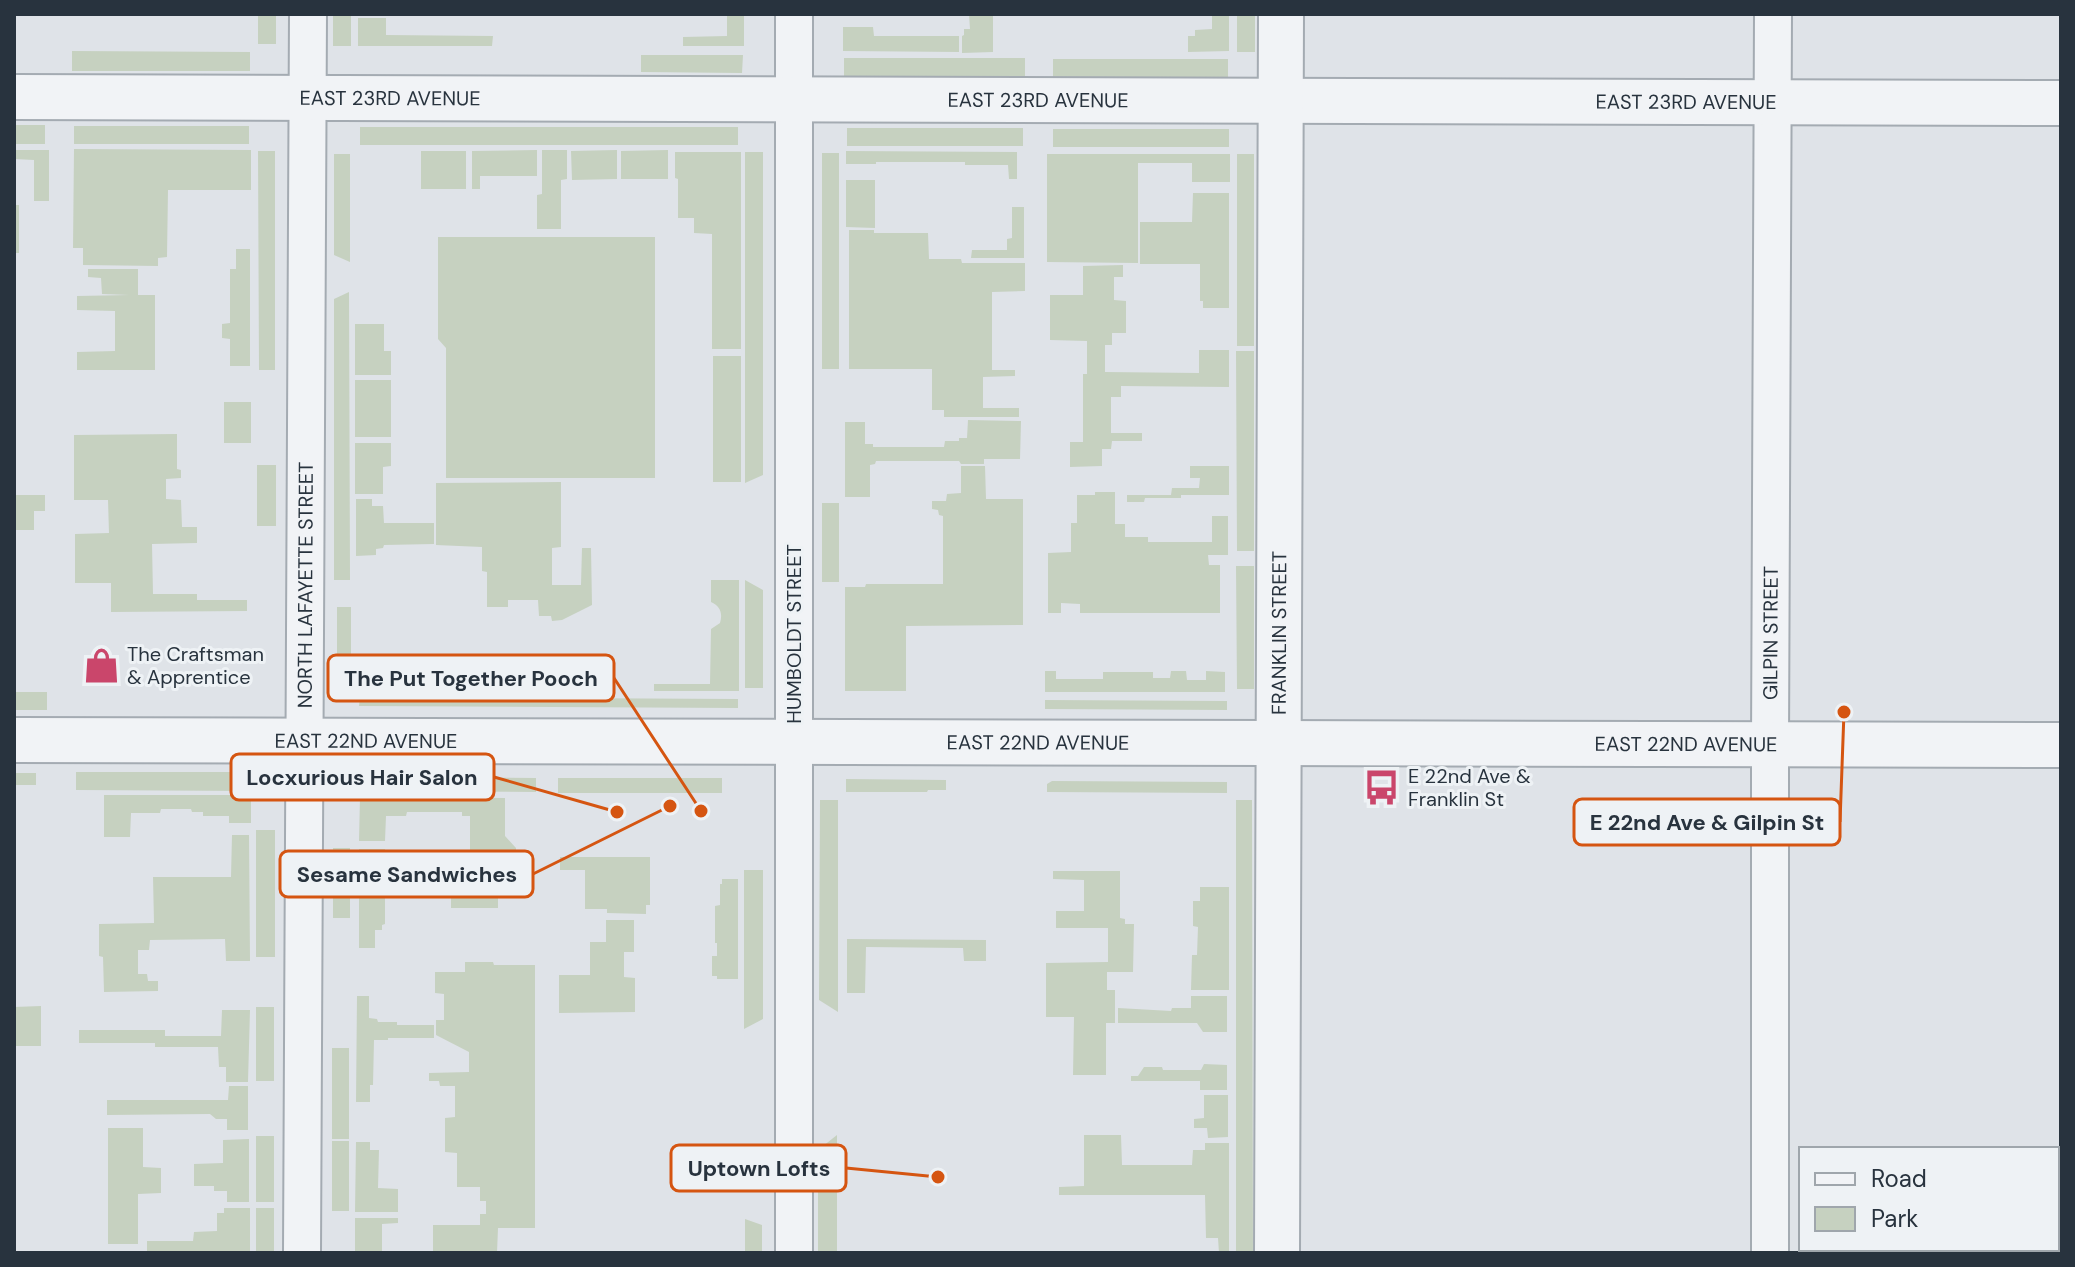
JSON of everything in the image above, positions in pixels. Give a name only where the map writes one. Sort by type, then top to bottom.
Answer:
[{"type":"street","name":"NORTH LAFAYETTE STREET","points":[[302,1253],[308,14]]},
{"type":"street","name":"HUMBOLDT STREET","points":[[794,14],[794,1253]]},
{"type":"street","name":"FRANKLIN STREET","points":[[1277,1253],[1281,14]]},
{"type":"street","name":"GILPIN STREET","points":[[1770,1253],[1773,14]]},
{"type":"street","name":"EAST 23RD AVENUE","points":[[14,97],[2061,103]]},
{"type":"street","name":"EAST 22ND AVENUE","points":[[14,740],[2061,745]]},
{"type":"green space","points":[[258,14],[276,14],[276,44],[258,44]]},
{"type":"green space","points":[[333,14],[351,14],[351,46],[333,46]]},
{"type":"green space","points":[[727,14],[744,14],[744,46],[683,46],[683,37],[727,36]]},
{"type":"green space","points":[[969,14],[993,14],[993,52],[962,53],[964,29],[970,29]]},
{"type":"green space","points":[[1212,14],[1229,14],[1229,51],[1188,52],[1188,36],[1195,36],[1195,30],[1212,29]]},
{"type":"green space","points":[[1237,14],[1255,14],[1255,52],[1237,52]]},
{"type":"green space","points":[[358,18],[386,18],[386,35],[493,36],[492,46],[358,46]]},
{"type":"green space","points":[[843,27],[873,27],[874,36],[959,36],[959,52],[843,51]]},
{"type":"green space","points":[[72,51],[250,52],[250,71],[72,71]]},
{"type":"green space","points":[[641,55],[743,55],[742,73],[641,72]]},
{"type":"green space","points":[[844,58],[1025,58],[1025,76],[844,76]]},
{"type":"green space","points":[[1053,59],[1228,59],[1228,77],[1053,77]]},
{"type":"green space","points":[[14,125],[45,125],[45,144],[14,144]]},
{"type":"green space","points":[[74,126],[249,126],[249,144],[74,144]]},
{"type":"green space","points":[[360,127],[738,127],[738,145],[360,145]]},
{"type":"green space","points":[[847,128],[1023,128],[1023,146],[847,146]]},
{"type":"green space","points":[[1053,129],[1229,129],[1229,147],[1053,147]]},
{"type":"green space","points":[[74,149],[251,150],[251,190],[168,190],[167,257],[158,258],[158,266],[83,265],[83,248],[73,248]]},
{"type":"green space","points":[[14,150],[49,150],[49,201],[34,201],[34,160],[14,159]]},
{"type":"green space","points":[[537,150],[537,176],[480,176],[480,189],[472,189],[472,151]]},
{"type":"green space","points":[[542,150],[567,150],[567,179],[561,180],[561,229],[537,229],[537,195],[542,194]]},
{"type":"green space","points":[[617,150],[617,179],[572,180],[571,151]]},
{"type":"green space","points":[[668,150],[668,179],[621,179],[621,151]]},
{"type":"green space","points":[[258,151],[275,151],[275,370],[259,370]]},
{"type":"green space","points":[[421,151],[466,151],[466,189],[421,189]]},
{"type":"green space","points":[[846,151],[1017,152],[1017,179],[1009,179],[1008,165],[965,165],[965,162],[846,164]]},
{"type":"green space","points":[[675,152],[741,152],[741,349],[712,349],[712,234],[694,233],[694,218],[678,218]]},
{"type":"green space","points":[[745,152],[763,152],[763,475],[745,483]]},
{"type":"green space","points":[[822,153],[839,153],[839,369],[822,369]]},
{"type":"green space","points":[[334,154],[350,154],[350,262],[334,255]]},
{"type":"green space","points":[[1047,154],[1230,154],[1230,182],[1192,182],[1192,163],[1138,163],[1138,263],[1047,262]]},
{"type":"green space","points":[[1237,154],[1254,154],[1254,346],[1237,346]]},
{"type":"green space","points":[[846,180],[875,180],[875,228],[846,227]]},
{"type":"green space","points":[[1193,193],[1229,193],[1229,308],[1203,308],[1203,301],[1200,301],[1200,264],[1140,264],[1140,222],[1192,222]]},
{"type":"green space","points":[[14,205],[19,205],[19,253],[14,253]]},
{"type":"green space","points":[[1012,207],[1024,207],[1024,258],[971,258],[972,250],[1007,250],[1007,239],[1012,238]]},
{"type":"green space","points":[[849,230],[928,233],[929,259],[961,259],[962,263],[1025,263],[1025,291],[992,292],[992,370],[1015,370],[1015,376],[983,377],[983,408],[1019,408],[1019,417],[944,417],[944,410],[932,410],[932,369],[849,369]]},
{"type":"green space","points":[[438,237],[655,237],[655,478],[446,478],[446,348],[438,339]]},
{"type":"green space","points":[[236,249],[250,249],[250,366],[230,366],[230,339],[222,338],[222,324],[230,323],[230,269],[236,269]]},
{"type":"green space","points":[[1123,265],[1123,277],[1114,277],[1114,300],[1126,301],[1126,333],[1112,333],[1112,345],[1105,345],[1105,372],[1199,373],[1199,350],[1229,350],[1229,387],[1121,386],[1121,397],[1111,397],[1111,433],[1142,433],[1142,441],[1112,441],[1111,449],[1102,449],[1102,466],[1070,467],[1070,442],[1083,442],[1083,374],[1087,374],[1087,341],[1050,340],[1050,295],[1083,295],[1083,266]]},
{"type":"green space","points":[[88,269],[138,269],[138,295],[155,295],[155,370],[77,370],[77,352],[115,351],[115,311],[77,310],[77,296],[129,295],[102,294],[101,278],[88,277]]},
{"type":"green space","points":[[349,292],[350,580],[334,580],[334,299]]},
{"type":"green space","points":[[355,324],[384,324],[384,351],[391,351],[391,375],[355,375]]},
{"type":"green space","points":[[1236,351],[1254,351],[1254,551],[1237,551]]},
{"type":"green space","points":[[713,356],[741,356],[741,482],[713,482]]},
{"type":"green space","points":[[355,380],[391,380],[391,437],[355,437]]},
{"type":"green space","points":[[224,402],[251,402],[251,443],[224,443]]},
{"type":"green space","points":[[968,420],[1021,421],[1020,459],[984,459],[984,464],[876,461],[870,465],[870,497],[845,497],[845,422],[865,422],[865,444],[873,444],[873,447],[944,447],[945,441],[967,438]]},
{"type":"green space","points":[[177,434],[177,469],[181,470],[181,478],[166,479],[166,499],[181,500],[182,527],[197,527],[197,543],[152,544],[153,594],[197,594],[197,600],[247,600],[247,611],[111,612],[111,583],[75,583],[75,534],[109,533],[108,500],[74,500],[74,435]]},
{"type":"green space","points":[[355,443],[391,443],[391,466],[383,467],[383,494],[355,494]]},
{"type":"green space","points":[[257,465],[276,465],[276,526],[257,526]]},
{"type":"green space","points":[[961,466],[985,466],[986,499],[1023,499],[1023,625],[906,626],[906,691],[845,691],[845,587],[943,584],[943,516],[932,509],[932,501],[946,501],[947,494],[961,493]]},
{"type":"green space","points":[[1190,466],[1229,466],[1229,495],[1181,495],[1181,498],[1145,498],[1144,502],[1127,502],[1127,495],[1171,495],[1172,488],[1199,488],[1200,478],[1190,478]]},
{"type":"green space","points":[[561,482],[561,547],[552,548],[552,585],[581,585],[582,548],[591,548],[592,605],[562,620],[552,621],[551,616],[539,616],[538,600],[508,600],[508,607],[487,607],[487,572],[482,571],[482,547],[436,545],[436,483]]},
{"type":"green space","points":[[1095,492],[1115,492],[1115,524],[1125,524],[1125,537],[1148,537],[1148,542],[1212,542],[1212,516],[1228,516],[1228,555],[1208,555],[1209,565],[1220,565],[1220,613],[1080,613],[1080,604],[1061,603],[1061,613],[1048,613],[1048,553],[1071,552],[1071,523],[1077,523],[1077,495],[1095,495]]},
{"type":"green space","points":[[14,495],[45,495],[45,511],[34,511],[34,530],[14,530]]},
{"type":"green space","points":[[356,499],[372,499],[372,506],[383,506],[384,523],[434,523],[434,544],[384,545],[376,549],[376,555],[356,556]]},
{"type":"green space","points":[[822,503],[839,503],[839,582],[822,582]]},
{"type":"green space","points":[[1236,566],[1254,566],[1254,689],[1237,689]]},
{"type":"green space","points":[[711,580],[739,580],[739,691],[654,691],[654,684],[710,684],[711,629],[720,623],[721,616],[719,608],[711,602]]},
{"type":"green space","points":[[745,580],[763,590],[763,688],[745,688]]},
{"type":"green space","points":[[337,607],[351,607],[351,690],[337,690]]},
{"type":"green space","points":[[1045,671],[1056,671],[1056,679],[1103,679],[1103,672],[1153,672],[1153,678],[1170,678],[1171,671],[1186,671],[1187,680],[1206,680],[1206,671],[1225,672],[1225,692],[1045,692]]},
{"type":"green space","points":[[14,692],[47,692],[47,710],[14,710]]},
{"type":"green space","points":[[360,697],[738,699],[738,708],[359,706]]},
{"type":"green space","points":[[1045,700],[1227,701],[1227,710],[1045,709]]},
{"type":"green space","points":[[76,772],[251,772],[251,791],[76,790]]},
{"type":"green space","points":[[14,773],[36,773],[36,785],[14,785]]},
{"type":"green space","points":[[356,777],[536,778],[536,792],[356,791]]},
{"type":"green space","points":[[558,778],[722,778],[722,793],[558,793]]},
{"type":"green space","points":[[846,779],[946,780],[946,790],[846,792]]},
{"type":"green space","points":[[1052,781],[1227,782],[1227,793],[1047,792],[1047,784]]},
{"type":"green space","points":[[104,795],[251,795],[251,823],[229,823],[229,816],[203,816],[203,812],[192,812],[191,809],[161,809],[160,813],[131,813],[130,837],[104,837]]},
{"type":"green space","points":[[360,797],[505,798],[505,836],[516,848],[516,854],[470,853],[470,816],[462,816],[462,812],[407,812],[406,816],[386,816],[385,841],[359,841]]},
{"type":"green space","points":[[820,800],[838,800],[838,1012],[819,1000]]},
{"type":"green space","points":[[1236,800],[1252,800],[1253,1253],[1236,1253]]},
{"type":"green space","points":[[256,830],[275,830],[275,957],[256,957]]},
{"type":"green space","points":[[232,835],[249,835],[250,961],[226,961],[225,939],[150,940],[149,950],[138,950],[138,974],[147,974],[148,981],[158,981],[158,991],[104,992],[99,924],[154,923],[153,877],[231,877]]},
{"type":"green space","points":[[333,848],[350,848],[350,918],[333,918]]},
{"type":"green space","points":[[359,849],[385,849],[386,856],[449,856],[449,872],[380,875],[380,896],[385,896],[385,924],[382,930],[375,930],[375,948],[359,948]]},
{"type":"green space","points":[[560,857],[650,857],[650,905],[646,905],[646,914],[585,909],[585,870],[560,870]]},
{"type":"green space","points":[[744,870],[763,870],[763,1019],[744,1029]]},
{"type":"green space","points":[[1053,871],[1120,871],[1120,918],[1125,919],[1125,924],[1134,924],[1133,972],[1107,972],[1107,990],[1115,990],[1115,1023],[1106,1023],[1106,1075],[1073,1075],[1074,1017],[1046,1017],[1046,963],[1108,962],[1108,928],[1056,928],[1056,911],[1084,911],[1084,880],[1053,879]]},
{"type":"green space","points":[[451,872],[498,872],[498,908],[451,908]]},
{"type":"green space","points":[[722,879],[738,879],[738,979],[717,979],[717,976],[712,976],[712,956],[717,956],[715,906],[720,905]]},
{"type":"green space","points":[[1200,887],[1229,887],[1229,990],[1191,990],[1192,955],[1197,955],[1198,927],[1193,926],[1193,901],[1200,901]]},
{"type":"green space","points":[[606,920],[634,920],[634,952],[624,952],[624,977],[635,978],[635,1012],[559,1013],[559,975],[590,975],[590,942],[606,942]]},
{"type":"green space","points":[[847,939],[986,940],[986,961],[964,961],[963,948],[866,947],[865,993],[847,993]]},
{"type":"green space","points":[[465,962],[535,965],[535,1228],[498,1228],[497,1253],[433,1253],[433,1225],[480,1225],[480,1214],[486,1214],[486,1201],[480,1201],[480,1187],[457,1187],[457,1153],[445,1152],[445,1118],[455,1117],[455,1086],[440,1086],[439,1081],[429,1081],[429,1073],[469,1072],[469,1052],[436,1035],[436,1020],[444,1020],[444,994],[435,993],[435,972],[465,972]]},
{"type":"green space","points":[[357,996],[369,996],[369,1018],[378,1022],[434,1025],[434,1038],[374,1040],[370,1102],[356,1102]]},
{"type":"green space","points":[[1191,996],[1227,996],[1227,1032],[1203,1032],[1197,1023],[1118,1023],[1118,1008],[1171,1011],[1172,1008],[1191,1008]]},
{"type":"green space","points":[[41,1006],[41,1046],[14,1046],[14,1007]]},
{"type":"green space","points":[[256,1007],[274,1007],[274,1081],[256,1081]]},
{"type":"green space","points":[[222,1010],[250,1010],[248,1082],[226,1082],[226,1067],[219,1067],[218,1047],[79,1043],[79,1030],[165,1030],[165,1036],[221,1036]]},
{"type":"green space","points":[[332,1048],[349,1048],[349,1139],[332,1139]]},
{"type":"green space","points":[[1204,1064],[1227,1065],[1227,1090],[1200,1090],[1200,1081],[1131,1081],[1131,1076],[1138,1076],[1144,1067],[1201,1070]]},
{"type":"green space","points":[[229,1086],[248,1086],[248,1130],[227,1130],[227,1119],[216,1119],[210,1114],[107,1115],[107,1100],[228,1100]]},
{"type":"green space","points":[[1204,1095],[1228,1095],[1228,1137],[1208,1138],[1207,1128],[1194,1128],[1194,1119],[1204,1118]]},
{"type":"green space","points":[[108,1128],[143,1128],[143,1167],[161,1168],[161,1193],[138,1194],[138,1244],[108,1244]]},
{"type":"green space","points":[[837,1135],[837,1253],[818,1253],[818,1150]]},
{"type":"green space","points":[[1084,1135],[1121,1135],[1122,1165],[1192,1165],[1193,1150],[1205,1150],[1205,1143],[1229,1143],[1229,1253],[1219,1253],[1218,1238],[1206,1238],[1205,1195],[1059,1195],[1059,1187],[1084,1186]]},
{"type":"green space","points":[[256,1136],[274,1136],[274,1202],[256,1202]]},
{"type":"green space","points":[[249,1139],[249,1202],[227,1202],[227,1191],[214,1191],[214,1186],[194,1186],[194,1164],[223,1163],[223,1140]]},
{"type":"green space","points":[[332,1141],[349,1141],[349,1211],[332,1211]]},
{"type":"green space","points":[[356,1142],[370,1142],[370,1150],[379,1150],[378,1188],[398,1189],[398,1212],[355,1212]]},
{"type":"green space","points":[[224,1208],[250,1208],[250,1253],[147,1253],[147,1241],[193,1241],[194,1232],[217,1231],[217,1213],[224,1213]]},
{"type":"green space","points":[[256,1208],[274,1208],[274,1253],[256,1253]]},
{"type":"green space","points":[[355,1218],[398,1218],[398,1223],[382,1224],[382,1253],[355,1253]]},
{"type":"green space","points":[[745,1219],[762,1225],[762,1253],[745,1253]]},
{"type":"place","name":"The Craftsman & Apprentice","points":[[101,666]]},
{"type":"place","name":"E 22nd Ave & Gilpin St","points":[[1844,712]]},
{"type":"place","name":"E 22nd Ave & Franklin St","points":[[1382,787]]},
{"type":"place","name":"Sesame Sandwiches","points":[[670,806]]},
{"type":"place","name":"The Put Together Pooch","points":[[701,811]]},
{"type":"place","name":"Locxurious Hair Salon","points":[[617,812]]},
{"type":"place","name":"Uptown Lofts","points":[[938,1177]]}]
